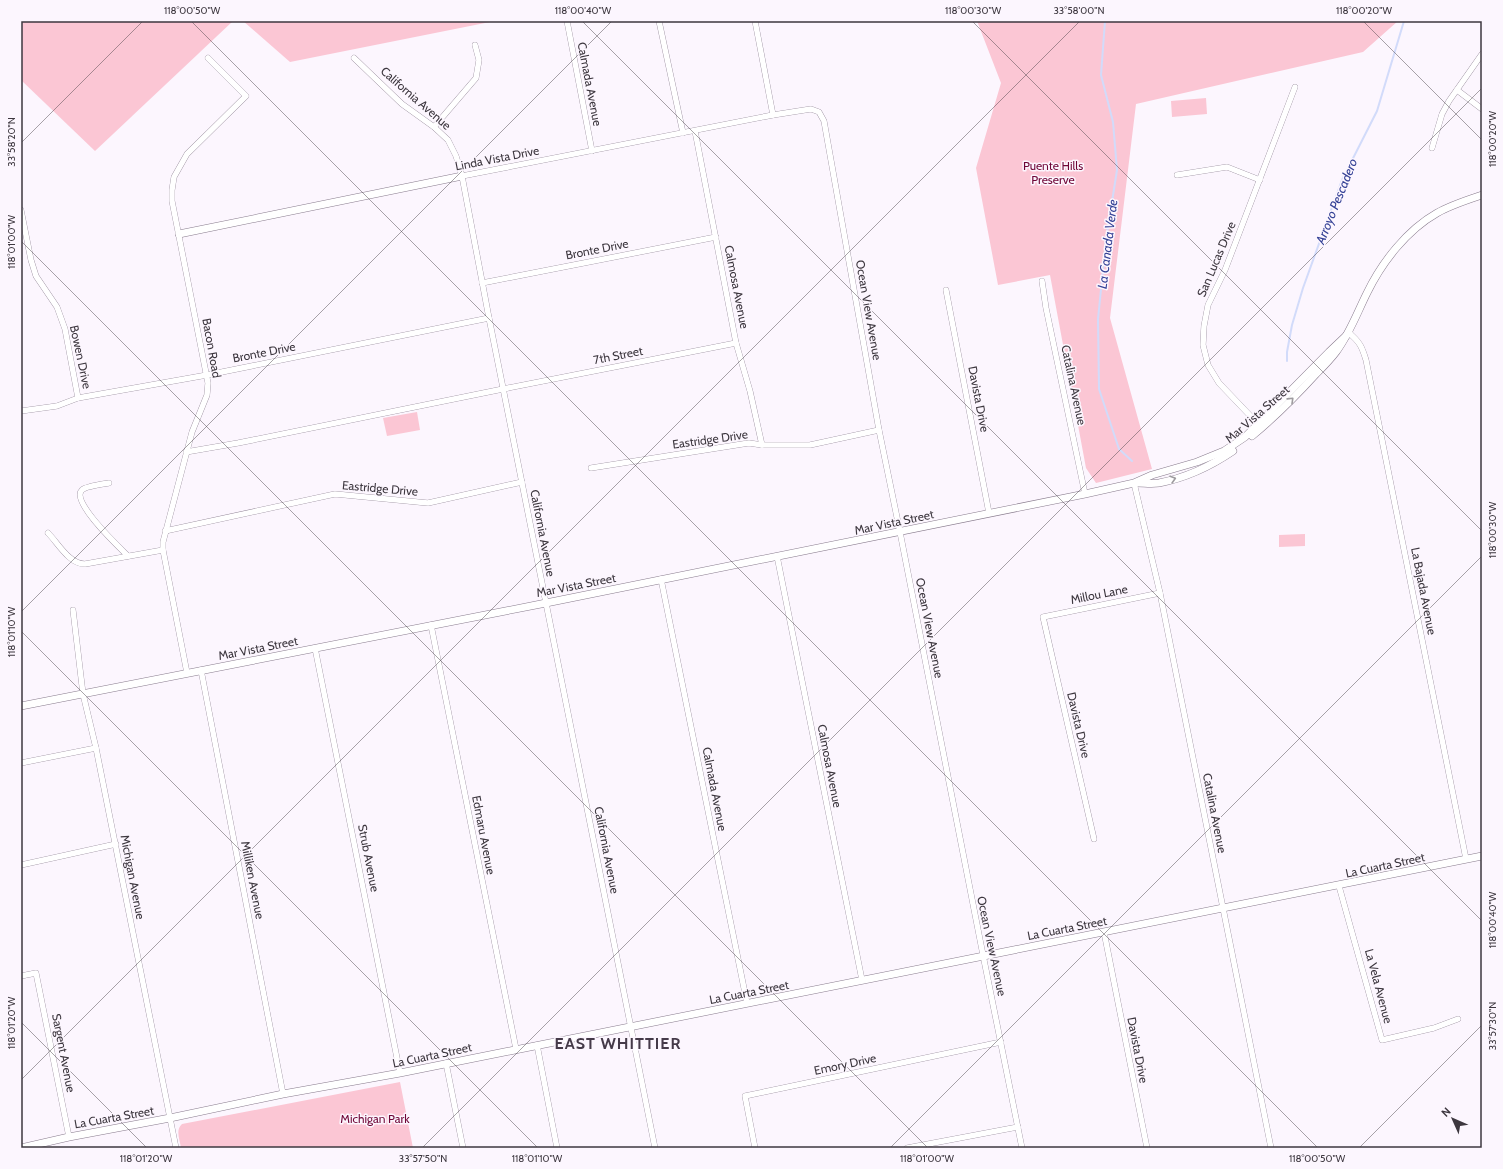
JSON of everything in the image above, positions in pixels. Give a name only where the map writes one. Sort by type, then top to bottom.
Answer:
[{"type":"street","name":"Calmada Avenue","points":[[567,21],[592,151]]},
{"type":"street","points":[[659,21],[683,133]]},
{"type":"street","points":[[755,21],[773,115]]},
{"type":"street","points":[[434,127],[476,78],[479,60],[475,45]]},
{"type":"street","points":[[1432,148],[1442,114],[1449,101],[1482,54]]},
{"type":"street","name":"Bacon Road","points":[[187,673],[162,542],[192,432],[207,395],[208,383],[172,201],[174,177],[187,154],[246,96],[208,58]]},
{"type":"street","name":"California Avenue","points":[[354,58],[397,100],[434,127],[448,140],[462,176],[503,389],[655,1148]]},
{"type":"street","name":"San Lucas Drive","points":[[1260,426],[1219,384],[1208,365],[1203,345],[1204,326],[1208,305],[1226,270],[1295,87]]},
{"type":"street","points":[[1457,90],[1482,109]]},
{"type":"street","name":"Linda Vista Drive","points":[[179,234],[462,176],[773,115],[811,109],[819,112]]},
{"type":"street","name":"Ocean View Avenue","points":[[819,112],[824,121],[879,430],[1022,1148]]},
{"type":"street","name":"Calmosa Avenue","points":[[695,131],[736,343],[750,391],[762,445]]},
{"type":"street","points":[[1177,175],[1227,168],[1260,180]]},
{"type":"street","name":"Mar Vista Street","points":[[21,706],[546,603],[900,532],[1134,483],[1157,484],[1194,472],[1222,458],[1244,444],[1260,426],[1294,398],[1335,353],[1349,333],[1376,277],[1390,256],[1418,227],[1436,213],[1458,203],[1482,195]]},
{"type":"street","name":"Bowen Drive","points":[[21,210],[31,260],[36,276],[57,307],[65,329],[78,398]]},
{"type":"street","name":"Bronte Drive","points":[[482,283],[716,236]]},
{"type":"street","name":"Catalina Avenue","points":[[1042,280],[1046,308],[1085,494]]},
{"type":"street","name":"Davista Drive","points":[[946,290],[989,513]]},
{"type":"street","name":"Bronte Drive","points":[[21,411],[57,406],[78,398],[207,375],[489,318]]},
{"type":"street","name":"La Bajada Avenue","points":[[1349,333],[1358,340],[1363,349],[1366,360],[1466,859]]},
{"type":"street","name":"7th Street","points":[[186,452],[238,443],[736,343]]},
{"type":"street","name":"Eastridge Drive","points":[[591,468],[749,443],[762,445],[810,445],[879,430]]},
{"type":"street","name":"Eastridge Drive","points":[[165,530],[335,494],[428,503],[522,482]]},
{"type":"street","points":[[109,483],[84,489],[80,493],[80,497],[82,503],[93,520],[128,556]]},
{"type":"street","name":"Catalina Avenue","points":[[1134,483],[1160,593],[1271,1148]]},
{"type":"street","points":[[48,532],[72,560],[79,564],[163,550]]},
{"type":"street","name":"Calmosa Avenue","points":[[777,556],[862,980]]},
{"type":"street","name":"Calmada Avenue","points":[[662,579],[747,1003]]},
{"type":"street","name":"Millou Lane","points":[[1043,617],[1160,593]]},
{"type":"street","name":"Michigan Avenue","points":[[73,610],[83,694],[116,844],[176,1148]]},
{"type":"street","name":"Davista Drive","points":[[1043,617],[1094,839]]},
{"type":"street","name":"Edmaru Avenue","points":[[431,625],[516,1049]]},
{"type":"street","name":"Strub Avenue","points":[[315,648],[400,1073]]},
{"type":"street","name":"Milliken Avenue","points":[[201,670],[283,1094]]},
{"type":"street","points":[[21,763],[96,748]]},
{"type":"street","points":[[21,865],[116,844]]},
{"type":"street","name":"La Cuarta Street","points":[[21,1148],[283,1094],[400,1073],[983,955],[1339,886],[1482,856]]},
{"type":"street","name":"La Vela Avenue","points":[[1339,886],[1382,1040],[1434,1028],[1458,1019]]},
{"type":"street","name":"Davista Drive","points":[[1104,932],[1147,1148]]},
{"type":"street","name":"Sargent Avenue","points":[[21,976],[36,973],[69,1137]]},
{"type":"street","name":"Emory Drive","points":[[755,1148],[745,1096],[1001,1042]]},
{"type":"street","points":[[537,1045],[557,1148]]},
{"type":"street","points":[[446,1063],[463,1148]]},
{"type":"street","points":[[908,1148],[1018,1127]]},
{"type":"green space","points":[[21,21],[233,21],[95,151],[21,80]]},
{"type":"green space","points":[[243,21],[495,21],[290,62]]},
{"type":"green space","name":"Puente Hills Preserve","points":[[977,21],[1398,21],[1363,52],[1136,104],[1110,318],[1152,469],[1096,483],[1086,468],[1050,275],[998,285],[976,168],[1001,83]]},
{"type":"green space","points":[[1206,98],[1207,114],[1172,117],[1171,101]]},
{"type":"green space","points":[[417,412],[420,430],[387,436],[383,418]]},
{"type":"green space","points":[[1305,534],[1305,546],[1279,547],[1279,535]]},
{"type":"green space","name":"Michigan Park","points":[[400,1082],[413,1148],[181,1148],[178,1132],[182,1124]]},
{"type":"waterway","name":"La Canada Verde","points":[[1105,21],[1101,75],[1113,122],[1117,170],[1106,240],[1098,319],[1099,389],[1119,449],[1132,461]]},
{"type":"waterway","name":"Arroyo Pescadero","points":[[1287,361],[1287,352],[1292,325],[1303,288],[1342,180],[1377,111],[1404,21]]},
{"type":"district","name":"EAST WHITTIER","points":[[618,1043]]}]
